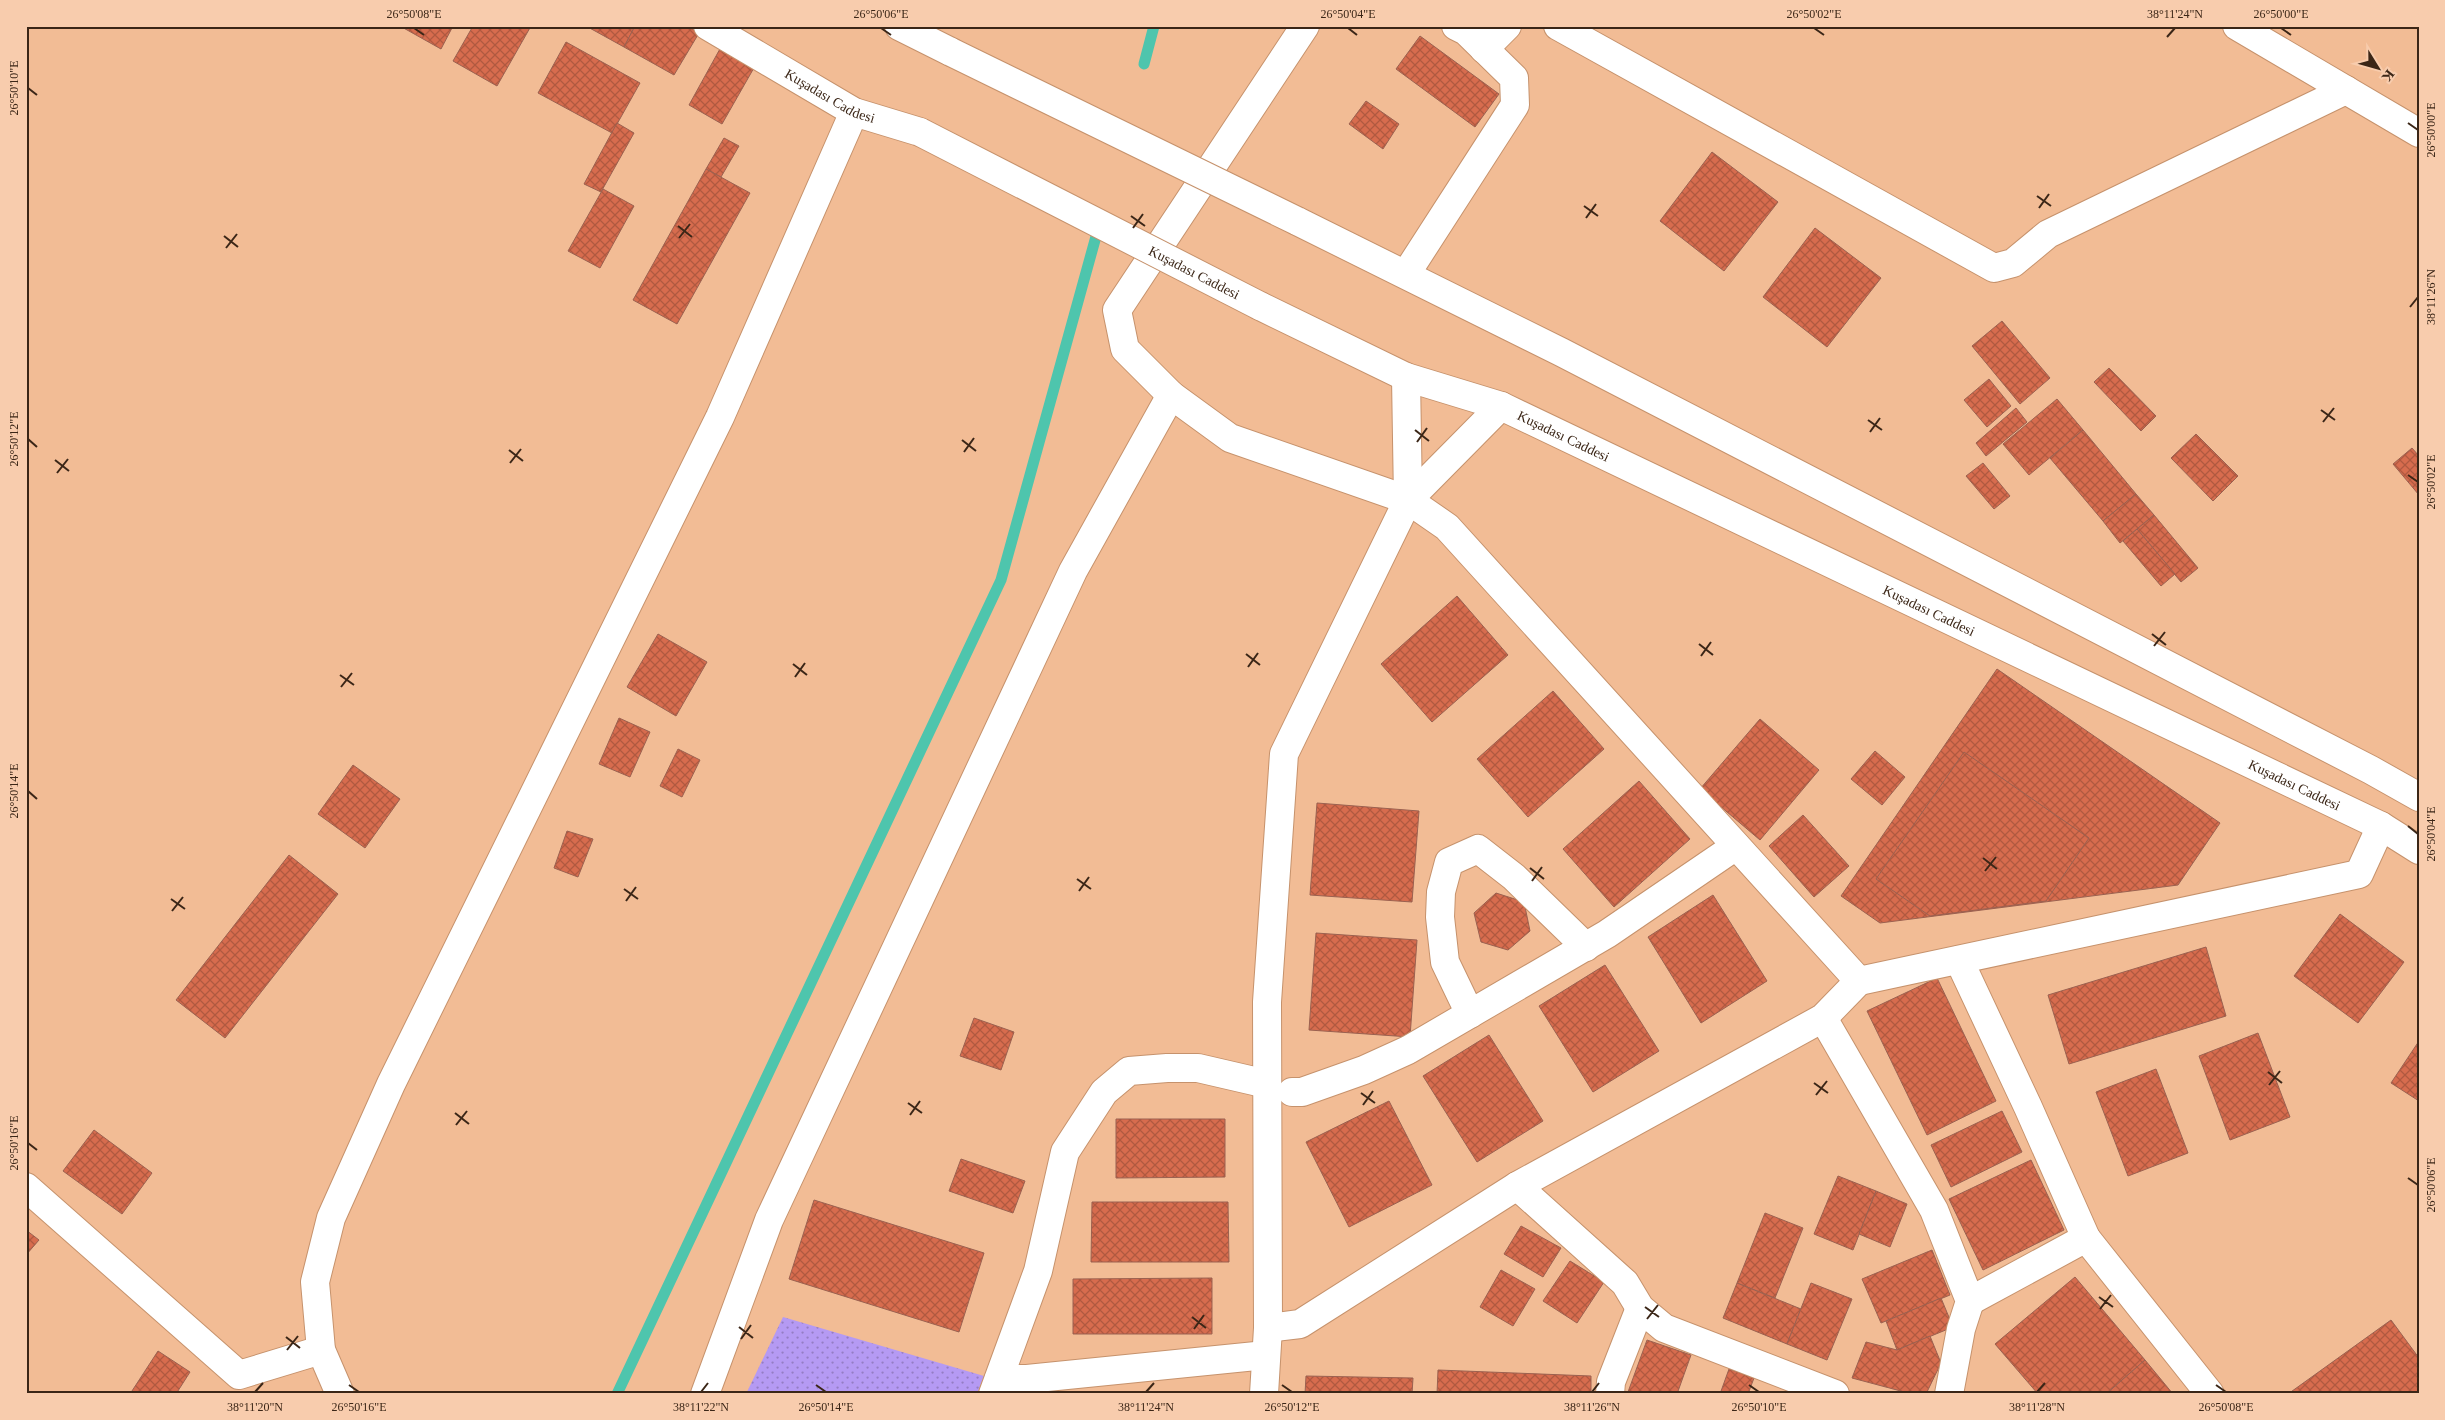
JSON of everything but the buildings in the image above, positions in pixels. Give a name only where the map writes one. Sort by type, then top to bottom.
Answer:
[{"type":"street","name":"Kuşadası Caddesi","points":[[708,26],[854,112],[920,132],[1260,306],[1406,377],[1501,406],[2381,826],[2419,850]]},
{"type":"street","points":[[1305,26],[1117,310],[1125,349],[1171,395],[1230,438],[1408,500],[1447,527],[1859,981]]},
{"type":"street","points":[[1406,274],[1515,105],[1514,78],[1466,31],[1456,26]]},
{"type":"street","points":[[1484,49],[1507,26]]},
{"type":"street","points":[[1558,26],[1994,268],[2012,263],[2048,234],[2346,90]]},
{"type":"street","points":[[2237,26],[2419,133]]},
{"type":"street","points":[[907,28],[951,52],[1406,274],[1579,361],[2301,734],[2419,797]]},
{"type":"street","points":[[340,1394],[321,1350],[314,1282],[331,1218],[391,1084],[720,418],[854,112]]},
{"type":"street","points":[[1406,377],[1408,500]]},
{"type":"street","points":[[706,1394],[769,1220],[1073,571],[1171,395]]},
{"type":"street","points":[[1264,1394],[1279,1088],[1267,1002],[1284,754],[1408,500],[1501,406]]},
{"type":"street","points":[[1268,1328],[1300,1324],[1517,1186],[1823,1018],[1859,981],[2359,874],[2381,826]]},
{"type":"street","points":[[996,1386],[1038,1271],[1065,1152],[1104,1092],[1128,1071],[1198,1068],[1302,1092],[1364,1070],[1408,1050],[1586,947],[1736,846]]},
{"type":"street","points":[[1470,1014],[1445,962],[1440,917],[1440,892],[1450,862],[1478,849],[1514,877],[1586,947]]},
{"type":"street","points":[[1959,960],[2028,1107],[2086,1238],[2210,1394]]},
{"type":"street","points":[[1823,1018],[1934,1210],[1970,1301],[1961,1329],[1949,1394]]},
{"type":"street","points":[[1517,1186],[1625,1283],[1640,1308],[1664,1328],[1835,1394]]},
{"type":"street","points":[[26,1187],[233,1384],[321,1350]]},
{"type":"street","points":[[1970,1301],[2086,1238]]},
{"type":"street","points":[[1610,1394],[1611,1382],[1640,1308]]},
{"type":"street","points":[[996,1386],[1027,1380],[1266,1356]]},
{"type":"shaded area","points":[[783,1317],[984,1376],[977,1394],[746,1394]]},
{"type":"waterway","points":[[1144,64],[1154,26]]},
{"type":"waterway","points":[[617,1394],[1001,580],[1100,222]]}]
